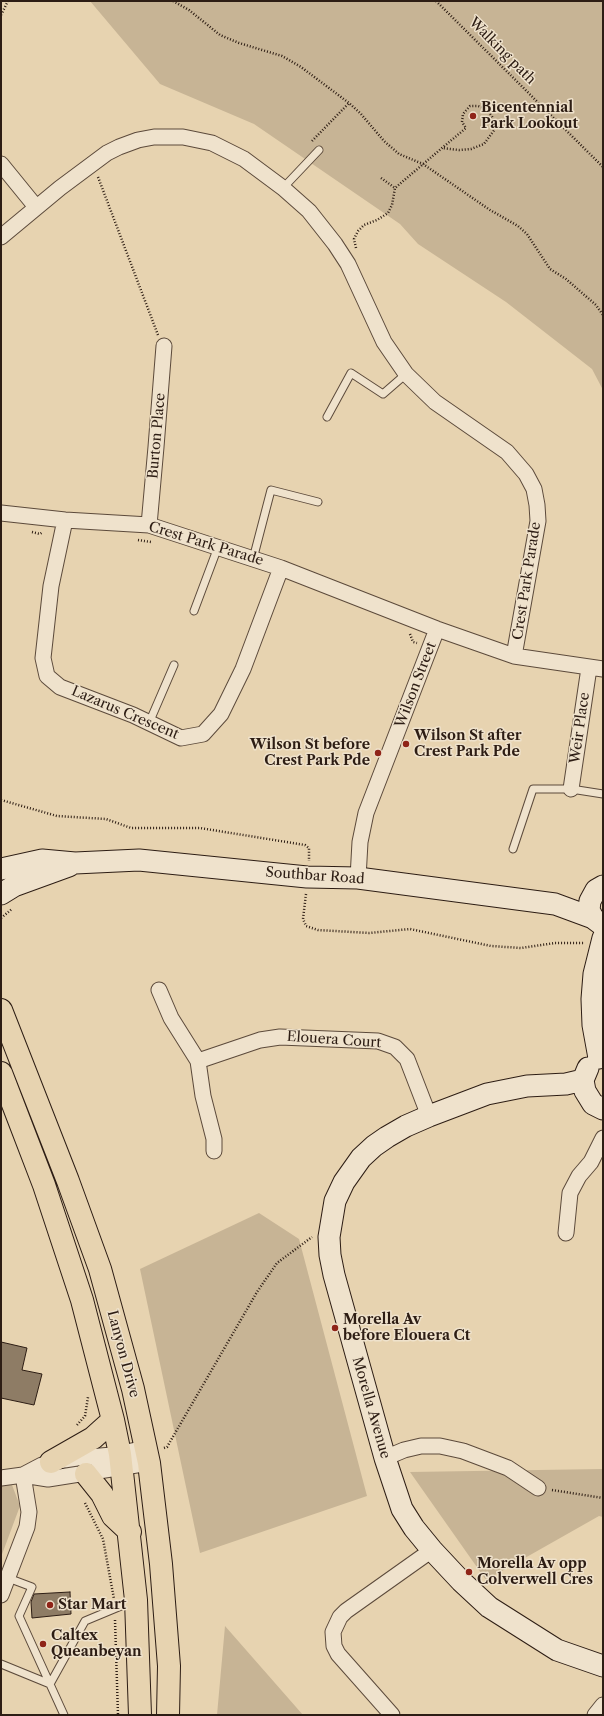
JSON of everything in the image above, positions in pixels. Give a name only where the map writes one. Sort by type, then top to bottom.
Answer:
[{"type":"main road","name":"Lanyon Drive","points":[[1,1010],[68,1181],[100,1269],[133,1389],[147,1454],[161,1564],[169,1666],[168,1715]]},
{"type":"main road","name":"Lanyon Drive","points":[[1,1073],[44,1185],[82,1300],[113,1420],[130,1532],[136,1600],[140,1715]]},
{"type":"main road","points":[[51,1462],[93,1438],[113,1420]]},
{"type":"main road","points":[[83,1474],[102,1494],[113,1516],[130,1532]]},
{"type":"street","name":"Crest Park Parade","points":[[1,237],[92,163],[119,147],[138,140],[154,137],[183,137],[212,143],[244,159],[283,188],[309,212],[335,244],[348,264],[384,342],[406,374],[435,402],[507,452],[526,474],[534,489],[537,506],[537,527],[514,656]]},
{"type":"street","points":[[1,164],[36,207]]},
{"type":"street","name":"Burton Place","points":[[149,525],[164,346]]},
{"type":"street","name":"Crest Park Parade","points":[[1,513],[65,520],[149,525],[281,568],[437,629],[514,656],[596,668]]},
{"type":"street","name":"Lazarus Crescent","points":[[65,520],[51,586],[43,658],[47,676],[60,687],[78,692],[181,738],[203,734],[222,714],[242,669],[281,568]]},
{"type":"street","name":"Wilson Street","points":[[358,878],[360,842],[366,813],[437,629]]},
{"type":"street","name":"Weir Place","points":[[572,788],[596,668]]},
{"type":"street","name":"Southbar Road","points":[[1,869],[42,860],[75,863],[139,860],[307,877],[358,878],[555,904],[598,922]]},
{"type":"street","name":"Southbar Road","points":[[1,894],[14,886],[75,863]]},
{"type":"street","points":[[598,890],[590,901],[590,910],[598,922]]},
{"type":"street","name":"Southbar Road","points":[[555,904],[598,890]]},
{"type":"street","points":[[603,938],[594,974],[592,999],[593,1025],[601,1058],[590,1066],[578,1085],[593,1104],[603,1109]]},
{"type":"street","points":[[159,990],[171,1018],[198,1061],[203,1096],[214,1135],[214,1151]]},
{"type":"street","points":[[603,992],[601,999],[603,1013]]},
{"type":"street","name":"Elouera Court","points":[[198,1061],[260,1040],[280,1037],[383,1042],[395,1047],[406,1059],[429,1116]]},
{"type":"street","name":"Morella Avenue","points":[[578,1085],[527,1086],[487,1094],[429,1116],[406,1126],[387,1137],[361,1158],[344,1182],[335,1201],[329,1237],[330,1255],[334,1275],[385,1458],[402,1509],[414,1528],[461,1581],[488,1607],[557,1650],[603,1666]]},
{"type":"street","points":[[566,1234],[570,1193],[579,1176],[591,1162],[603,1138]]},
{"type":"street","points":[[385,1458],[404,1450],[421,1446],[440,1446],[463,1451],[508,1468],[538,1488]]},
{"type":"street","points":[[1,1478],[23,1475],[48,1479],[83,1474],[120,1461],[147,1454]]},
{"type":"street","points":[[23,1475],[51,1462],[78,1458],[120,1461]]},
{"type":"street","points":[[1,1594],[27,1526],[29,1512],[23,1475]]},
{"type":"street","points":[[392,1715],[338,1654],[334,1646],[333,1632],[340,1617],[346,1611],[432,1550]]},
{"type":"street","points":[[595,1715],[603,1705]]},
{"type":"lane","points":[[283,188],[319,150]]},
{"type":"lane","points":[[327,417],[352,373],[383,394],[406,374]]},
{"type":"lane","points":[[253,559],[271,490],[318,502]]},
{"type":"lane","points":[[194,611],[218,548]]},
{"type":"lane","points":[[149,723],[174,664]]},
{"type":"lane","points":[[513,849],[533,789],[572,788],[603,794]]},
{"type":"lane","points":[[8,1578],[32,1587],[19,1616],[64,1715]]},
{"type":"lane","points":[[50,1684],[85,1621],[136,1600]]},
{"type":"lane","points":[[1,1664],[50,1684]]},
{"type":"path","points":[[1,15],[8,1]]},
{"type":"path","points":[[173,1],[188,10],[220,35],[239,43],[282,56],[301,67],[349,103],[384,141],[399,154],[423,164],[490,210],[518,226],[527,234],[550,269],[566,279],[596,305],[603,315]]},
{"type":"path","name":"Walking path","points":[[436,1],[603,167]]},
{"type":"path","points":[[337,116],[349,103]]},
{"type":"path","points":[[348,264],[359,258],[354,239],[358,231],[364,225],[378,220],[388,213],[392,205],[395,188],[423,164],[442,148],[466,128],[462,122],[462,114],[470,106],[478,106],[487,109],[493,118],[494,129],[484,144],[470,149],[459,150],[442,148]]},
{"type":"path","points":[[92,163],[101,183],[155,330],[164,346]]},
{"type":"path","points":[[381,178],[395,188]]},
{"type":"path","points":[[147,1454],[167,1447],[265,1280],[277,1263],[312,1237]]},
{"type":"path","points":[[76,1449],[72,1432],[85,1416],[88,1396]]},
{"type":"path","points":[[83,1474],[81,1493],[103,1539],[114,1593],[118,1715]]},
{"type":"path","points":[[538,1488],[603,1498]]},
{"type":"shaded area","points":[[90,1],[603,1],[603,390],[592,369],[506,302],[418,244],[400,224],[254,124],[160,84]]},
{"type":"shaded area","points":[[259,1213],[299,1239],[367,1496],[200,1553],[140,1269]]},
{"type":"shaded area","points":[[603,1469],[603,1517],[599,1516],[486,1580],[410,1472]]},
{"type":"shaded area","points":[[1,1485],[12,1485],[20,1506],[1,1557]]},
{"type":"shaded area","points":[[225,1626],[303,1715],[217,1715]]},
{"type":"building","points":[[1,1342],[27,1348],[22,1370],[42,1374],[34,1405],[1,1398]]},
{"type":"building","points":[[70,1592],[71,1614],[32,1618],[31,1602],[34,1594]]},
{"type":"place","name":"Bicentennial Park Lookout","points":[[473,116]]},
{"type":"place","name":"Wilson St after Crest Park Pde","points":[[406,744]]},
{"type":"place","name":"Wilson St before Crest Park Pde","points":[[378,753]]},
{"type":"place","name":"Morella Av before Elouera Ct","points":[[335,1328]]},
{"type":"place","name":"Morella Av opp Colverwell Cres","points":[[469,1572]]},
{"type":"place","name":"Star Mart","points":[[50,1605]]},
{"type":"place","name":"Caltex Queanbeyan","points":[[43,1644]]}]
